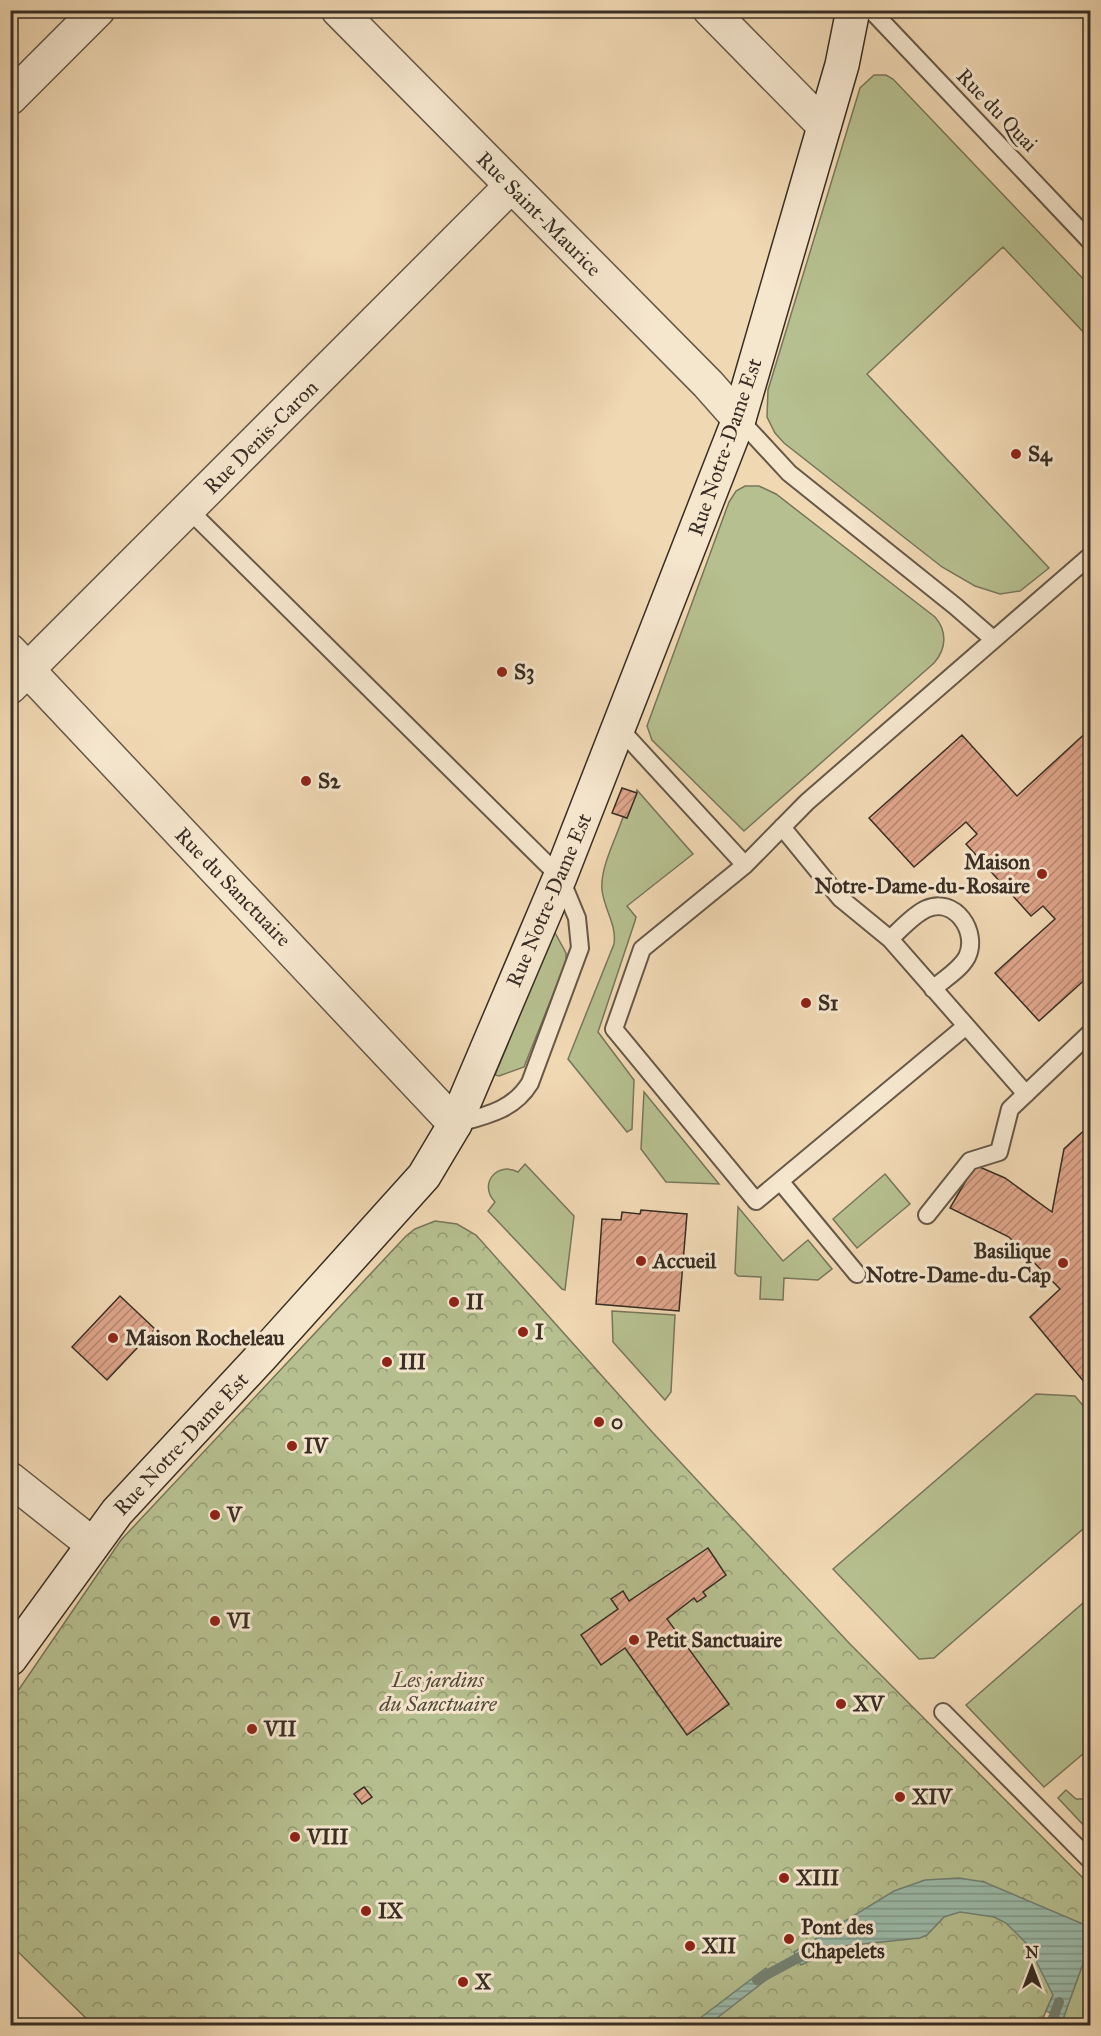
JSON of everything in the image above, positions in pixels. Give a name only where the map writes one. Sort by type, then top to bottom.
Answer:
[{"type":"street","points":[[10,98],[98,10]]},
{"type":"street","name":"Rue Saint-Maurice","points":[[338,10],[708,384],[739,419]]},
{"type":"street","points":[[710,10],[824,126]]},
{"type":"street","name":"Rue Notre-Dame Est","points":[[10,1659],[127,1499],[261,1357],[424,1176],[455,1124],[560,877],[739,419],[842,64],[853,10]]},
{"type":"street","name":"Rue Denis-Caron","points":[[16,670],[189,510],[511,186]]},
{"type":"street","name":"Rue du Sanctuaire","points":[[16,670],[455,1124]]},
{"type":"street","points":[[10,1479],[92,1544]]},
{"type":"lane","name":"Rue du Quai","points":[[871,10],[1090,241]]},
{"type":"lane","points":[[739,419],[789,473],[993,639]]},
{"type":"lane","points":[[189,510],[560,877],[577,918],[580,948],[534,1072],[524,1094],[505,1109],[455,1124]]},
{"type":"lane","points":[[966,1026],[756,1201],[614,1029],[642,949],[745,865],[782,827],[1090,556]]},
{"type":"lane","points":[[619,728],[745,865]]},
{"type":"lane","points":[[782,827],[840,898],[890,939],[1026,1094]]},
{"type":"lane","points":[[890,939],[918,914],[932,907],[950,909],[964,920],[971,938],[968,955],[963,963],[933,989]]},
{"type":"lane","points":[[927,1215],[970,1161],[999,1152],[1010,1109],[1090,1033]]},
{"type":"lane","points":[[780,1181],[857,1274]]},
{"type":"lane","points":[[943,1712],[1090,1860]]},
{"type":"green space","points":[[874,75],[886,75],[893,79],[1090,286],[1090,339],[1003,247],[867,374],[1049,568],[1020,591],[1000,594],[975,586],[942,567],[784,443],[775,433],[767,417],[768,390],[860,88]]},
{"type":"green space","points":[[745,486],[759,486],[776,494],[935,617],[942,628],[944,640],[934,663],[744,831],[652,740],[647,726],[729,502],[736,491]]},
{"type":"green space","points":[[637,790],[693,854],[627,906],[636,917],[598,1032],[634,1080],[632,1129],[627,1132],[568,1059],[614,944],[614,930],[603,897],[603,872],[623,817],[627,818]]},
{"type":"green space","points":[[554,931],[566,953],[566,962],[524,1067],[499,1076],[495,1075]]},
{"type":"green space","points":[[644,1092],[719,1184],[666,1182],[641,1149]]},
{"type":"green space","points":[[525,1164],[574,1216],[565,1290],[488,1211],[495,1202],[488,1188],[492,1176],[503,1170],[510,1169],[518,1172]]},
{"type":"green space","points":[[885,1174],[910,1204],[857,1248],[833,1219]]},
{"type":"green space","points":[[738,1207],[783,1261],[808,1240],[832,1269],[818,1280],[784,1278],[783,1300],[760,1299],[761,1277],[738,1276],[735,1273]]},
{"type":"green space","name":"Les jardins du Sanctuaire","points":[[435,1221],[457,1224],[476,1235],[654,1434],[849,1643],[1090,1885],[1090,1909],[1040,2025],[93,2025],[11,1945],[11,1701],[121,1540],[406,1236],[415,1229]]},
{"type":"green space","points":[[612,1311],[675,1315],[671,1392],[665,1400],[613,1342]]},
{"type":"green space","points":[[1036,1394],[1075,1396],[1090,1414],[1090,1523],[934,1658],[919,1659],[833,1569]]},
{"type":"green space","points":[[1090,1597],[1090,1748],[1044,1787],[966,1705]]},
{"type":"green space","points":[[1066,1790],[1076,1799],[1090,1799],[1090,1832],[1058,1798]]},
{"type":"green space","points":[[1090,1944],[1090,2025],[1077,2025],[1063,2019]]},
{"type":"shaded area","points":[[959,1878],[984,1882],[1090,1927],[1090,1944],[1063,2019],[1046,2011],[1053,1995],[1028,1945],[1006,1923],[994,1917],[960,1912],[944,1917],[927,1935],[920,1938],[843,1946],[801,1965],[794,1952],[894,1891],[925,1880]]},
{"type":"shaded area","points":[[766,1968],[771,1976],[708,2025],[691,2025]]},
{"type":"building","name":"Maison Notre-Dame-du-Rosaire","points":[[1090,729],[1090,880],[1085,885],[1090,891],[1090,975],[1039,1021],[995,973],[1055,919],[1043,906],[1031,916],[966,844],[977,834],[966,822],[914,867],[869,818],[962,735],[1017,796]]},
{"type":"building","points":[[622,788],[637,793],[627,818],[612,813]]},
{"type":"building","name":"Basilique Notre-Dame-du-Cap","points":[[1090,1125],[1090,1389],[1030,1317],[1060,1289],[1009,1237],[950,1208],[975,1165],[1005,1178],[1052,1212],[1064,1149]]},
{"type":"building","name":"Accueil","points":[[641,1210],[687,1214],[679,1311],[596,1304],[602,1219],[621,1220],[622,1212],[640,1214]]},
{"type":"building","name":"Maison Rocheleau","points":[[120,1296],[155,1329],[107,1380],[72,1347]]},
{"type":"building","name":"Petit Sanctuaire","points":[[708,1548],[726,1575],[703,1592],[706,1596],[697,1602],[694,1598],[667,1619],[729,1704],[687,1735],[625,1648],[601,1665],[581,1635],[618,1609],[611,1599],[623,1591],[629,1601]]},
{"type":"building","points":[[364,1787],[372,1797],[362,1804],[354,1794]]},
{"type":"building","points":[[1090,2006],[1090,2026],[1084,2026],[1082,2025]]},
{"type":"waterway","points":[[757,1980],[809,1952]]},
{"type":"waterway","points":[[1050,2026],[1059,2002]]},
{"type":"place","name":"S4","points":[[1016,454]]},
{"type":"place","name":"S3","points":[[502,672]]},
{"type":"place","name":"S2","points":[[306,781]]},
{"type":"place","name":"Maison Notre-Dame-du-Rosaire","points":[[1042,874]]},
{"type":"place","name":"S1","points":[[806,1003]]},
{"type":"place","name":"Accueil","points":[[641,1261]]},
{"type":"place","name":"Basilique Notre-Dame-du-Cap","points":[[1063,1263]]},
{"type":"place","name":"II","points":[[454,1302]]},
{"type":"place","name":"I","points":[[523,1332]]},
{"type":"place","name":"Maison Rocheleau","points":[[113,1338]]},
{"type":"place","name":"III","points":[[387,1362]]},
{"type":"place","name":"0","points":[[599,1422]]},
{"type":"place","name":"IV","points":[[292,1446]]},
{"type":"place","name":"V","points":[[215,1515]]},
{"type":"place","name":"VI","points":[[215,1621]]},
{"type":"place","name":"Petit Sanctuaire","points":[[634,1640]]},
{"type":"place","name":"XV","points":[[841,1704]]},
{"type":"place","name":"VII","points":[[252,1729]]},
{"type":"place","name":"XIV","points":[[900,1797]]},
{"type":"place","name":"VIII","points":[[295,1837]]},
{"type":"place","name":"XIII","points":[[784,1878]]},
{"type":"place","name":"IX","points":[[366,1911]]},
{"type":"place","name":"Pont des Chapelets","points":[[789,1939]]},
{"type":"place","name":"XII","points":[[690,1946]]},
{"type":"place","name":"X","points":[[463,1982]]}]
